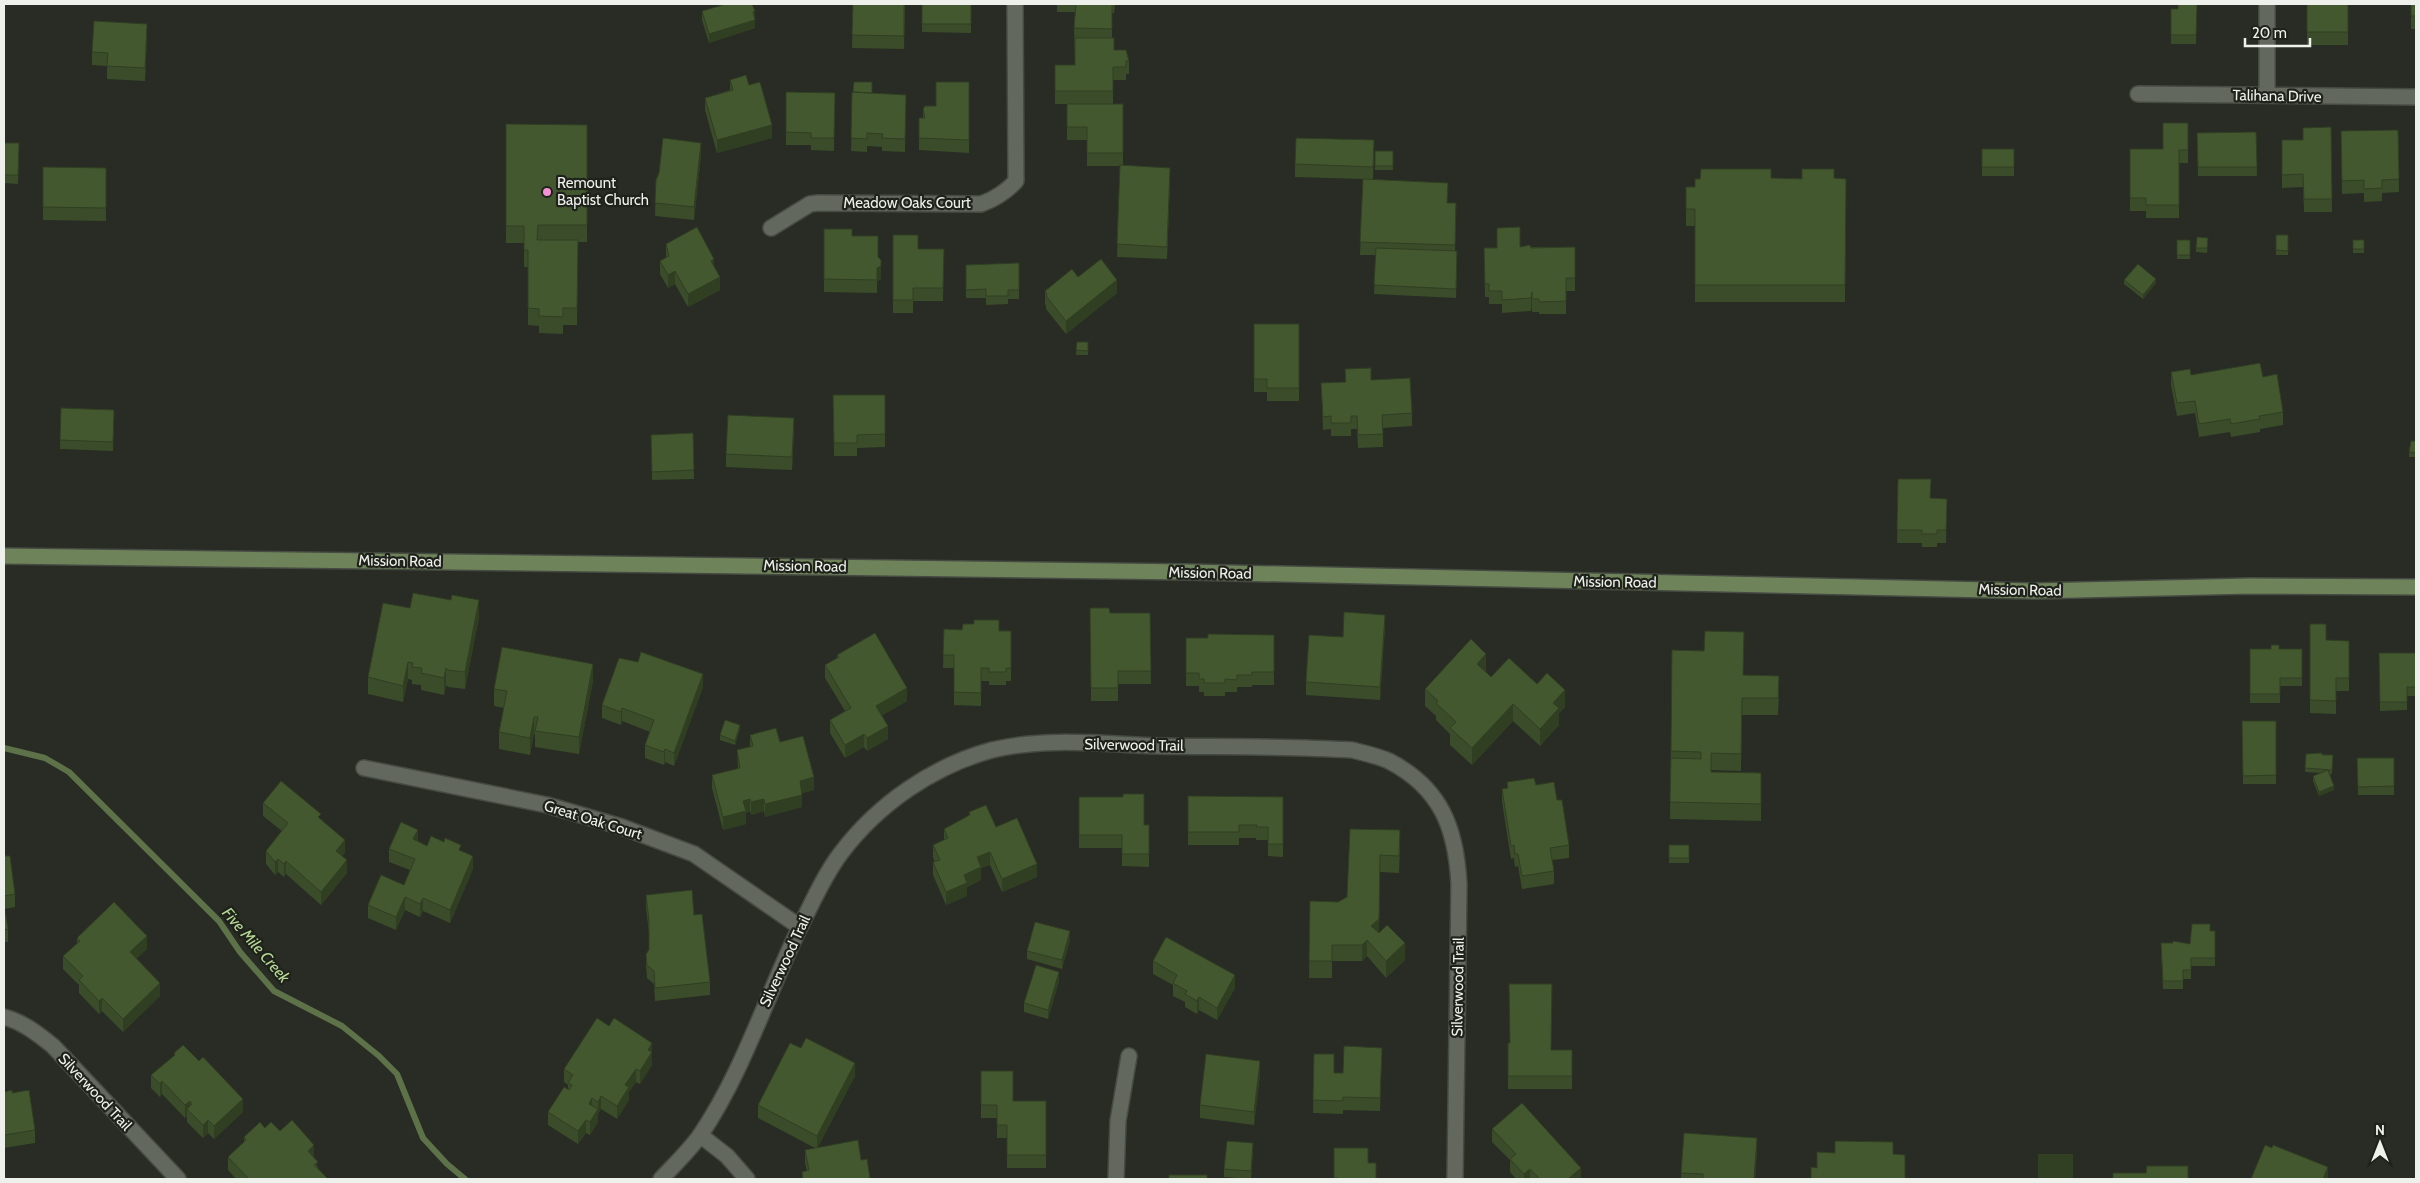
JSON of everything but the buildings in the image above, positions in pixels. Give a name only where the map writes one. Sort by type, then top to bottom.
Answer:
[{"type":"street","name":"Meadow Oaks Court","points":[[770,228],[810,204],[981,204],[996,198],[1011,187],[1016,181],[1015,4]]},
{"type":"street","points":[[2267,4],[2267,96]]},
{"type":"street","name":"Talihana Drive","points":[[2138,94],[2416,97]]},
{"type":"street","name":"Mission Road","points":[[4,556],[1188,572],[2034,591],[2251,586],[2416,587]]},
{"type":"street","name":"Silverwood Trail","points":[[661,1179],[700,1135],[731,1080],[800,927],[841,853],[879,811],[905,791],[931,776],[965,759],[993,750],[1055,743],[1352,750],[1388,761],[1414,777],[1430,792],[1446,818],[1457,852],[1459,884],[1455,1179]]},
{"type":"street","name":"Great Oak Court","points":[[364,768],[547,805],[622,827],[694,854],[800,927]]},
{"type":"street","name":"Silverwood Trail","points":[[4,1017],[14,1020],[35,1032],[53,1046],[178,1179]]},
{"type":"street","points":[[1116,1179],[1118,1121],[1129,1056]]},
{"type":"street","points":[[700,1135],[727,1156],[747,1179]]},
{"type":"green space","points":[[2038,1154],[2073,1154],[2073,1179],[2038,1179]]},
{"type":"waterway","name":"Five Mile Creek","points":[[4,748],[45,758],[69,772],[219,921],[240,952],[274,991],[342,1026],[379,1056],[397,1074],[423,1138],[447,1164],[465,1179]]},
{"type":"place","name":"Remount Baptist Church","points":[[547,192]]}]
